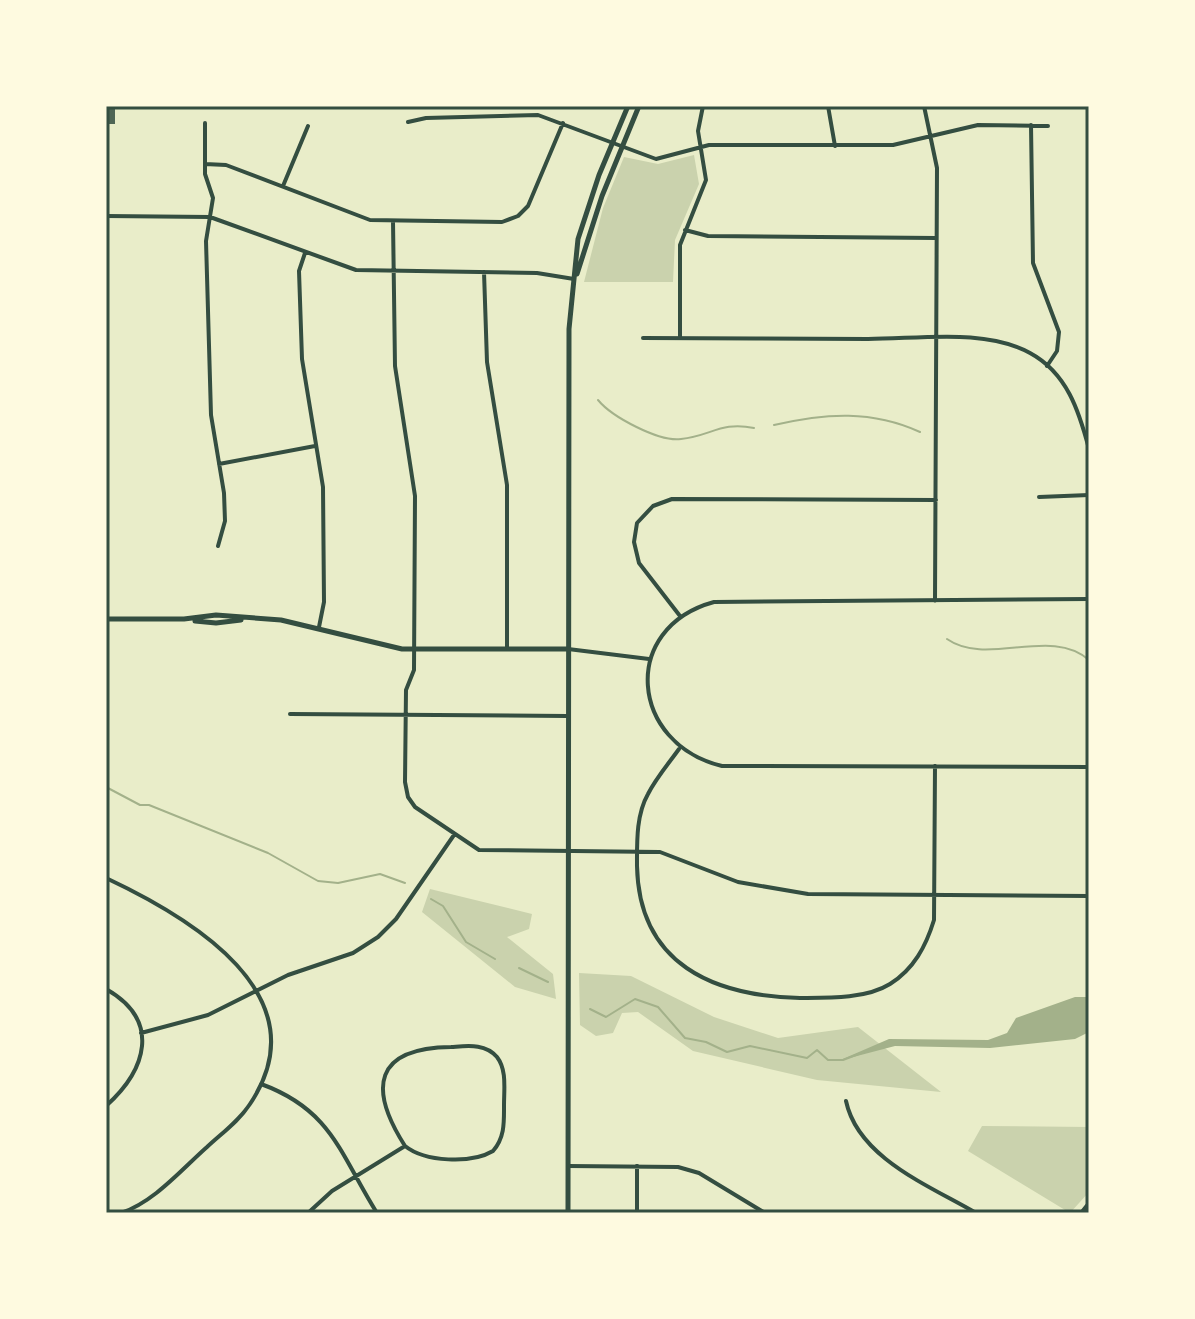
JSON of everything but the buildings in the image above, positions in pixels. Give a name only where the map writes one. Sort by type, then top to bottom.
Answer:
[{"type":"street","points":[[568,1213],[568,380],[575,256],[584,219],[628,106]]},
{"type":"street","points":[[575,279],[621,147],[639,106]]},
{"type":"street","points":[[680,338],[680,253],[685,230],[705,189],[698,131],[703,106]]},
{"type":"street","points":[[828,106],[835,146]]},
{"type":"street","points":[[924,106],[937,168],[935,601]]},
{"type":"street","points":[[408,122],[426,118],[522,114],[563,123],[656,159],[673,157],[700,146],[893,145],[978,125],[1048,126]]},
{"type":"street","points":[[205,123],[205,164],[213,194],[206,241],[211,415],[225,521],[218,546]]},
{"type":"street","points":[[205,164],[226,165],[370,220],[502,222],[518,216],[531,201],[563,123]]},
{"type":"street","points":[[1031,125],[1033,263],[1059,332],[1057,351],[1047,366]]},
{"type":"street","points":[[283,186],[308,126]]},
{"type":"street","points":[[106,216],[210,217],[356,270],[537,273],[575,279]]},
{"type":"street","points":[[393,221],[395,366],[415,485],[415,649],[414,670],[406,690],[408,797],[415,807],[479,850],[660,852],[738,882],[773,891],[935,896],[1089,896]]},
{"type":"street","points":[[685,230],[708,236],[936,238]]},
{"type":"street","points":[[305,253],[299,271],[302,359],[323,487],[324,602],[319,627]]},
{"type":"street","points":[[484,272],[487,362],[507,485],[507,649]]},
{"type":"street","points":[[643,338],[936,339],[1009,344],[1034,355],[1047,366],[1075,402],[1089,449]]},
{"type":"street","points":[[219,464],[316,446]]},
{"type":"street","points":[[1039,497],[1089,495]]},
{"type":"street","points":[[680,616],[639,563],[636,553],[637,523],[653,506],[672,499],[936,500]]},
{"type":"street","points":[[1089,599],[731,600],[704,604],[680,616],[662,635],[649,659],[650,704],[658,722],[679,749],[701,761],[722,766],[1089,767]]},
{"type":"street","points":[[106,619],[184,619],[216,615],[281,620],[319,627],[375,645],[415,649],[567,649],[649,659]]},
{"type":"street","points":[[290,714],[567,716]]},
{"type":"street","points":[[679,749],[647,795],[639,822],[638,893],[648,925],[667,953],[697,977],[729,990],[777,997],[866,993],[890,984],[913,965],[927,943],[935,896],[935,766]]},
{"type":"street","points":[[141,1033],[208,1015],[288,975],[353,953],[378,937],[396,919],[454,835]]},
{"type":"street","points":[[106,878],[155,901],[197,928],[231,958],[257,990],[269,1037],[261,1084],[238,1118],[148,1199],[121,1213]]},
{"type":"street","points":[[106,989],[126,1004],[141,1033],[141,1058],[136,1075],[106,1106]]},
{"type":"street","points":[[472,1046],[491,1052],[504,1072],[504,1126],[493,1151],[474,1159],[428,1156],[405,1146],[382,1099],[389,1066],[404,1053],[425,1047],[472,1046]]},
{"type":"street","points":[[261,1084],[292,1096],[314,1112],[377,1213]]},
{"type":"street","points":[[846,1101],[850,1121],[886,1158],[976,1213]]},
{"type":"street","points":[[308,1213],[356,1176],[405,1146]]},
{"type":"street","points":[[568,1166],[678,1167],[699,1173],[765,1213]]},
{"type":"street","points":[[637,1166],[637,1213]]},
{"type":"street","points":[[1081,1213],[1089,1203]]},
{"type":"shaded area","points":[[694,155],[699,184],[675,240],[673,282],[584,282],[603,208],[624,157],[658,164]]},
{"type":"shaded area","points":[[430,889],[532,914],[529,929],[507,937],[553,974],[556,999],[515,987],[422,912]]},
{"type":"shaded area","points":[[579,973],[631,976],[714,1017],[778,1038],[858,1027],[941,1092],[817,1080],[693,1051],[638,1012],[622,1013],[613,1033],[596,1036],[580,1025]]},
{"type":"shaded area","points":[[1075,997],[1089,997],[1089,1032],[1075,1039],[990,1048],[895,1046],[838,1061],[889,1039],[988,1040],[1007,1033],[1016,1018]]},
{"type":"shaded area","points":[[982,1126],[1089,1127],[1089,1192],[1070,1213],[968,1151]]},
{"type":"waterway","points":[[598,400],[636,427],[672,439],[733,426],[754,428]]},
{"type":"waterway","points":[[774,425],[848,416],[884,420],[920,432]]},
{"type":"waterway","points":[[947,639],[963,647],[981,649],[1056,646],[1074,650],[1089,660]]},
{"type":"waterway","points":[[106,787],[140,805],[149,805],[268,853],[318,881],[338,883],[380,874],[405,883]]},
{"type":"waterway","points":[[431,899],[443,906],[466,942],[495,959]]},
{"type":"waterway","points":[[519,968],[548,982]]},
{"type":"waterway","points":[[590,1009],[606,1017],[635,999],[658,1007],[685,1038],[706,1042],[727,1052],[750,1046],[807,1058],[817,1050],[828,1060],[843,1060],[864,1052]]}]
